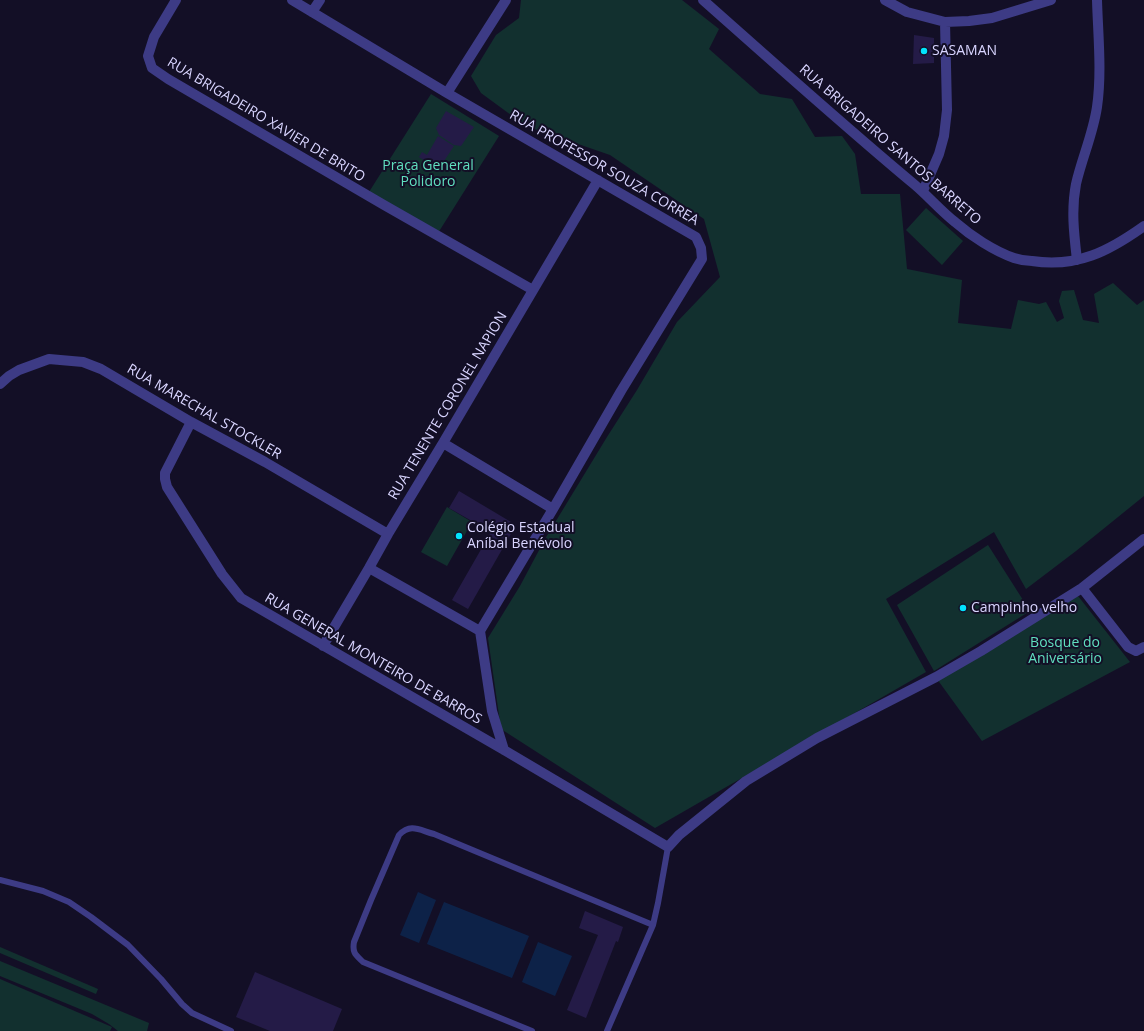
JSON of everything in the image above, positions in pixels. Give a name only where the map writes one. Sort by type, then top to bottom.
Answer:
[{"type":"street","name":"RUA BRIGADEIRO XAVIER DE BRITO","points":[[176,0],[154,37],[148,56],[152,68],[168,79],[384,205],[533,290]]},
{"type":"street","name":"RUA PROFESSOR SOUZA CORREA","points":[[292,0],[447,93],[696,237],[701,248],[702,259],[621,391],[480,632]]},
{"type":"street","points":[[312,12],[320,0]]},
{"type":"street","points":[[447,93],[506,0]]},
{"type":"street","name":"RUA BRIGADEIRO SANTOS BARRETO","points":[[703,0],[845,126],[923,191],[955,222],[999,252],[1016,259],[1052,264],[1076,260],[1093,256],[1114,246],[1144,226]]},
{"type":"street","points":[[885,0],[907,12],[945,22],[992,18],[1051,0]]},
{"type":"street","points":[[1076,260],[1072,220],[1073,205],[1082,160],[1093,130],[1100,86],[1097,0]]},
{"type":"street","points":[[923,191],[940,154],[944,136],[947,110],[945,22]]},
{"type":"street","name":"RUA TENENTE CORONEL NAPION","points":[[323,646],[598,180]]},
{"type":"street","name":"RUA MARECHAL STOCKLER","points":[[0,384],[19,370],[49,359],[83,362],[101,369],[190,422],[265,462],[388,534]]},
{"type":"street","name":"RUA GENERAL MONTEIRO DE BARROS","points":[[190,422],[165,473],[167,487],[222,574],[241,598],[668,847]]},
{"type":"street","points":[[443,443],[553,509]]},
{"type":"street","points":[[668,847],[679,835],[746,781],[817,738],[936,677],[981,651],[1082,588],[1144,539]]},
{"type":"street","points":[[369,568],[480,632],[492,711],[504,750]]},
{"type":"street","points":[[1082,588],[1128,647],[1140,649]]},
{"type":"lane","points":[[532,1031],[364,962],[356,955],[353,949],[354,942],[399,835],[404,829],[412,827],[434,834],[653,925]]},
{"type":"lane","points":[[607,1031],[653,925],[668,847]]},
{"type":"lane","points":[[0,880],[43,891],[69,902],[128,945],[192,1013],[232,1031]]},
{"type":"green space","points":[[521,0],[682,0],[719,29],[709,49],[760,94],[792,99],[815,137],[842,136],[855,154],[861,194],[900,194],[907,269],[962,280],[958,323],[1011,329],[1018,300],[1039,304],[1046,302],[1057,322],[1064,318],[1059,301],[1062,291],[1074,290],[1083,320],[1099,323],[1094,294],[1113,283],[1137,305],[1144,300],[1144,496],[1026,589],[994,532],[886,599],[926,672],[655,828],[501,729],[488,638],[520,586],[545,539],[677,322],[720,277],[704,219],[610,155],[526,126],[481,93],[471,76],[496,35],[519,18]]},
{"type":"green space","name":"Praça General Polidoro","points":[[431,94],[499,136],[438,233],[369,192]]},
{"type":"green space","points":[[926,208],[963,241],[942,265],[906,230]]},
{"type":"green space","points":[[447,507],[472,522],[447,566],[421,552]]},
{"type":"green space","name":"Campinho velho","points":[[988,545],[1030,611],[934,671],[897,605]]},
{"type":"green space","name":"Bosque do Aniversário","points":[[1078,596],[1130,662],[982,741],[937,679]]},
{"type":"green space","points":[[0,947],[98,989],[96,994],[0,953]]},
{"type":"green space","points":[[0,961],[149,1023],[147,1031],[118,1031],[92,1014],[0,976]]},
{"type":"green space","points":[[0,979],[112,1027],[110,1031],[0,1031]]},
{"type":"water","points":[[418,892],[436,900],[419,943],[400,935]]},
{"type":"water","points":[[444,902],[529,936],[512,978],[427,944]]},
{"type":"water","points":[[538,942],[572,956],[555,996],[522,982]]},
{"type":"building","name":"SASAMAN","points":[[914,35],[934,38],[934,63],[913,64]]},
{"type":"building","points":[[446,111],[474,127],[461,146],[454,145],[439,135],[436,128]]},
{"type":"building","points":[[438,136],[454,146],[442,164],[446,166],[443,172],[419,157],[422,152],[427,155]]},
{"type":"building","points":[[459,491],[516,525],[468,609],[452,600],[491,532],[449,508]]},
{"type":"building","points":[[585,911],[623,927],[618,942],[616,941],[586,1018],[567,1010],[598,935],[579,928]]},
{"type":"building","points":[[255,972],[342,1009],[333,1031],[270,1031],[236,1017]]},
{"type":"place","name":"SASAMAN","points":[[924,51]]},
{"type":"place","name":"Colégio Estadual Aníbal Benévolo","points":[[459,536]]},
{"type":"place","name":"Campinho velho","points":[[963,608]]}]
